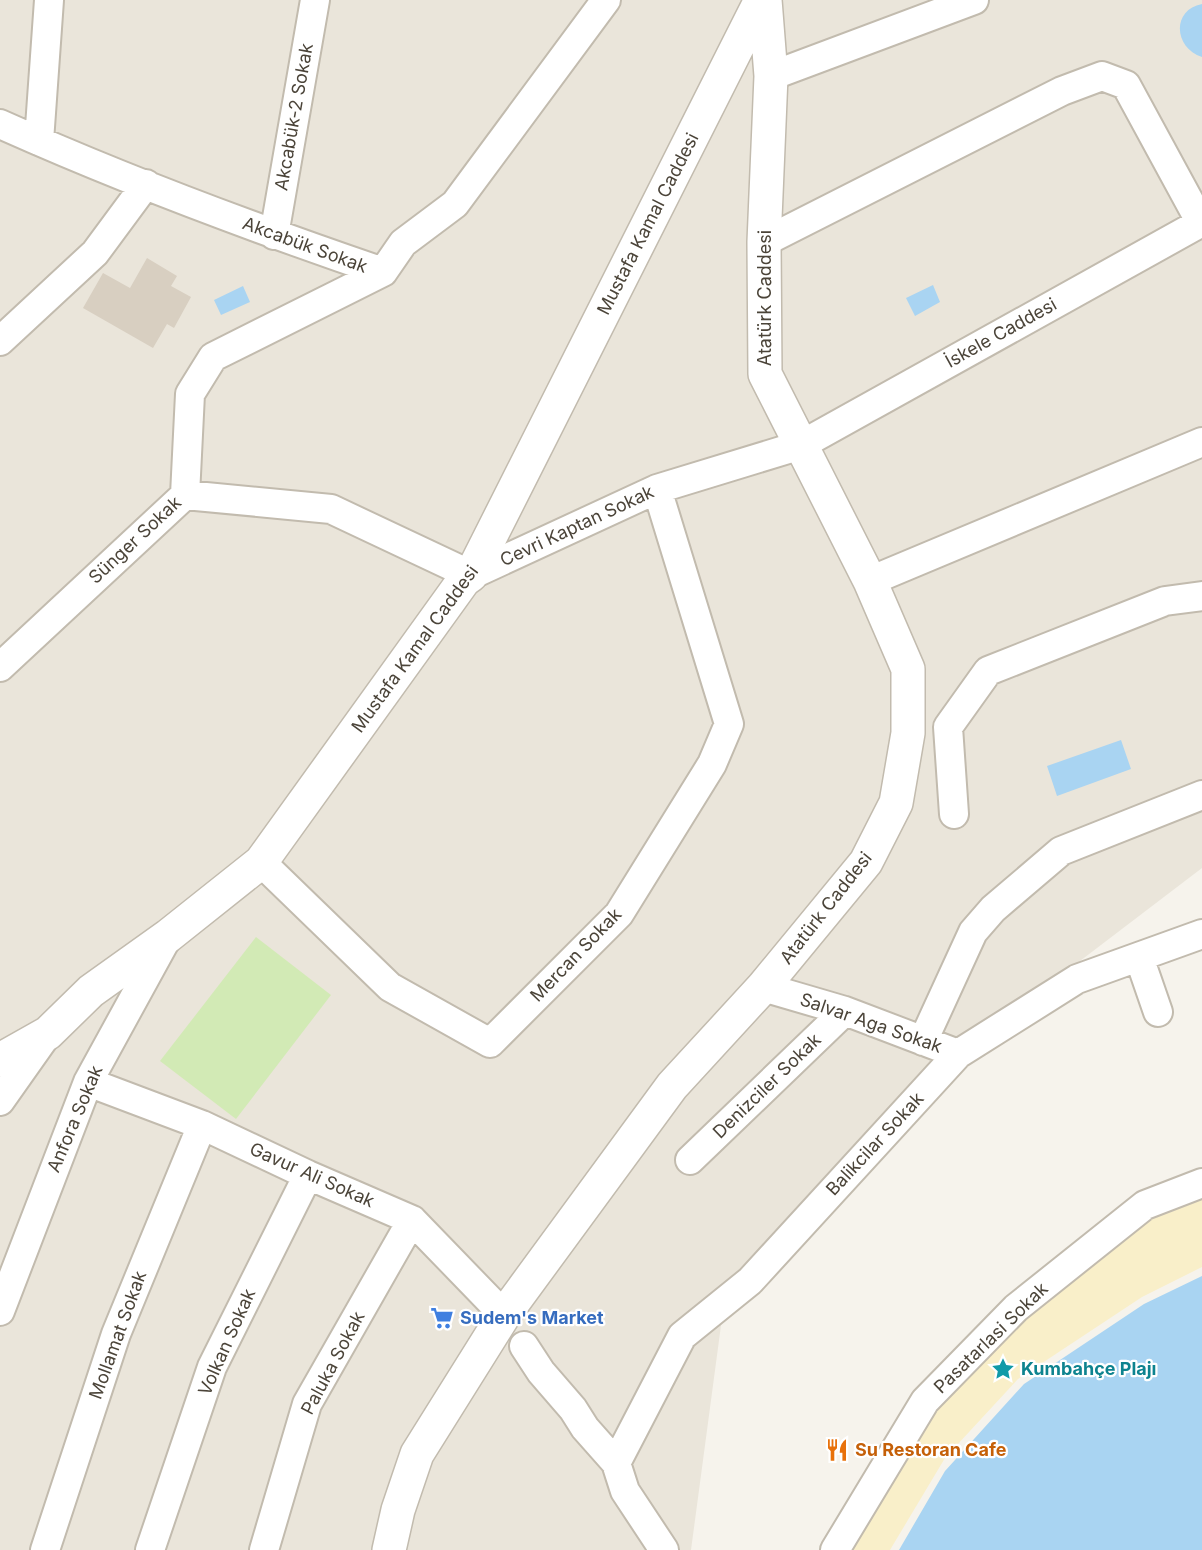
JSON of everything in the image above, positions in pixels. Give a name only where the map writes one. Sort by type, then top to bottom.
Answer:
[{"type":"street","points":[[39,141],[49,0]]},
{"type":"street","name":"Akcabük-2 Sokak","points":[[274,235],[315,0]]},
{"type":"street","name":"Akcabük Sokak","points":[[0,124],[274,235],[383,272],[403,243],[455,204],[606,0]]},
{"type":"street","name":"Atatürk Caddesi","points":[[389,1550],[398,1510],[417,1454],[504,1315],[672,1086],[763,987],[866,862],[896,803],[908,733],[908,669],[870,581],[765,374],[764,242],[771,76],[763,0]]},
{"type":"street","name":"Mustafa Kamal Caddesi","points":[[0,1060],[48,1034],[91,991],[168,936],[261,862],[457,590],[471,576],[763,0]]},
{"type":"street","points":[[771,76],[974,0]]},
{"type":"street","points":[[764,242],[1062,91],[1102,76],[1126,85],[1202,222]]},
{"type":"street","points":[[0,341],[95,253],[146,184]]},
{"type":"street","name":"İskele Caddesi","points":[[801,445],[1202,222]]},
{"type":"street","name":"Sünger Sokak","points":[[0,667],[185,495],[190,394],[213,357],[383,272]]},
{"type":"street","points":[[870,581],[1202,442]]},
{"type":"street","name":"Cevri Kaptan Sokak","points":[[471,576],[657,489],[801,445]]},
{"type":"street","name":"Mercan Sokak","points":[[261,862],[390,987],[490,1043],[619,914],[712,764],[729,724],[657,489]]},
{"type":"street","points":[[185,495],[331,509],[471,576]]},
{"type":"street","points":[[954,814],[948,727],[988,672],[1165,601],[1202,596]]},
{"type":"street","points":[[923,1041],[973,932],[993,909],[1062,851],[1202,795]]},
{"type":"street","name":"Salvar Aga Sokak","points":[[763,987],[845,1011],[958,1054],[1077,979],[1202,934]]},
{"type":"street","name":"Anfora Sokak","points":[[0,1311],[88,1082],[168,936]]},
{"type":"street","points":[[1139,957],[1158,1012]]},
{"type":"street","name":"Denizciler Sokak","points":[[690,1160],[845,1011]]},
{"type":"street","points":[[0,1101],[48,1034]]},
{"type":"street","name":"Balikcilar Sokak","points":[[616,1463],[682,1336],[750,1281],[958,1054]]},
{"type":"street","name":"Gavur Ali Sokak","points":[[88,1082],[202,1125],[308,1175],[412,1220],[504,1315]]},
{"type":"street","name":"Mollamat Sokak","points":[[45,1550],[116,1335],[202,1125]]},
{"type":"street","name":"Volkan Sokak","points":[[150,1550],[212,1367],[308,1175]]},
{"type":"street","name":"Pasatarlasi Sokak","points":[[835,1550],[925,1401],[1016,1308],[1144,1205],[1202,1183]]},
{"type":"street","name":"Paluka Sokak","points":[[264,1550],[308,1404],[412,1220]]},
{"type":"street","points":[[524,1346],[585,1428],[616,1463],[625,1491],[664,1550]]},
{"type":"shaded area","points":[[0,0],[1202,0],[1202,868],[958,1054],[726,1288],[691,1550],[0,1550]]},
{"type":"green space","points":[[256,937],[331,995],[236,1119],[160,1061]]},
{"type":"sand","name":"Kumbahçe Plajı","points":[[1202,1195],[1202,1267],[1142,1297],[1018,1379],[945,1458],[890,1550],[849,1550],[937,1407],[982,1360],[1049,1298],[1151,1217]]},
{"type":"water","points":[[1202,4],[1202,57],[1186,46],[1180,29],[1185,14]]},
{"type":"water","points":[[933,285],[940,302],[915,316],[906,298]]},
{"type":"water","points":[[243,286],[250,302],[221,315],[214,300]]},
{"type":"water","points":[[1121,740],[1131,769],[1057,796],[1047,766]]},
{"type":"water","points":[[1202,1276],[1202,1550],[899,1550],[945,1471],[1024,1384],[1144,1304]]},
{"type":"building","points":[[147,258],[177,276],[171,286],[191,297],[174,328],[167,324],[153,348],[83,308],[103,273],[130,288]]},
{"type":"place","name":"Sudem's Market","points":[[442,1318]]},
{"type":"place","name":"Kumbahçe Plajı","points":[[1003,1369]]},
{"type":"place","name":"Su Restoran Cafe","points":[[837,1450]]}]
